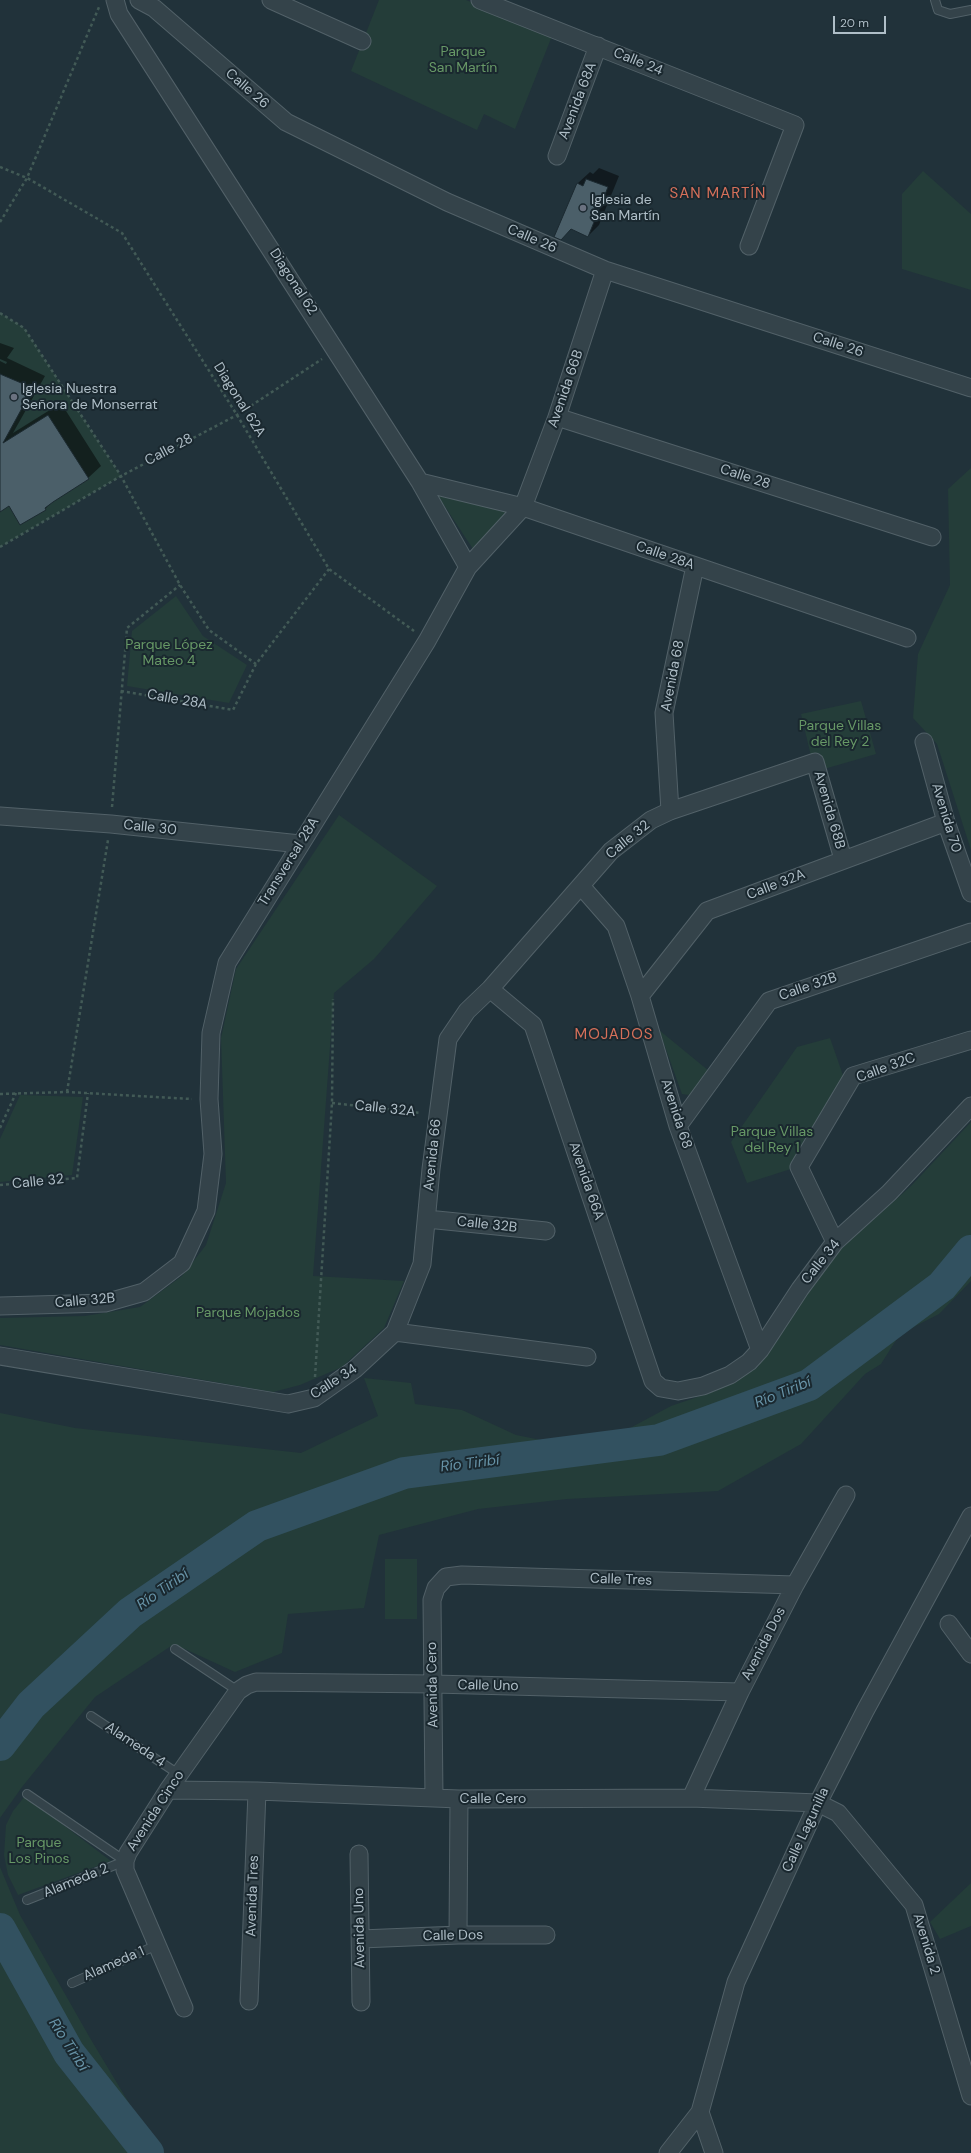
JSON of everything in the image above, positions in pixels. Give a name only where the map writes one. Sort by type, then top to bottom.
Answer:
[{"type":"street","name":"Diagonal 62","points":[[115,0],[119,14],[337,350],[420,482],[468,567]]},
{"type":"street","name":"Calle 26","points":[[139,0],[158,4],[286,122],[447,202],[605,270],[971,388]]},
{"type":"street","points":[[271,0],[362,41]]},
{"type":"street","name":"Calle 24","points":[[480,0],[795,125],[749,246]]},
{"type":"street","name":"Avenida 68A","points":[[557,156],[598,46]]},
{"type":"street","name":"Avenida 66B","points":[[523,507],[557,417],[605,270]]},
{"type":"street","name":"Calle 28","points":[[557,417],[932,537]]},
{"type":"street","name":"Calle 28A","points":[[420,482],[523,507],[908,638]]},
{"type":"street","name":"Transversal 28A","points":[[182,1263],[206,1211],[213,1154],[209,1099],[211,1033],[227,963],[427,641],[468,567],[523,507]]},
{"type":"street","name":"Avenida 68","points":[[670,811],[664,713],[695,566]]},
{"type":"street","name":"Avenida 70","points":[[924,742],[946,822],[971,893]]},
{"type":"street","name":"Calle 32","points":[[490,989],[611,851],[651,820],[670,811],[815,762]]},
{"type":"street","name":"Avenida 68B","points":[[815,762],[843,859]]},
{"type":"street","name":"Calle 30","points":[[0,816],[111,824],[300,844]]},
{"type":"street","name":"Calle 32A","points":[[640,996],[707,911],[843,859],[946,822]]},
{"type":"street","name":"Avenida 68","points":[[581,886],[616,926],[640,996],[678,1126],[760,1350]]},
{"type":"street","name":"Calle 32B","points":[[678,1126],[769,1001],[971,932]]},
{"type":"street","name":"Avenida 66","points":[[395,1332],[422,1264],[438,1114],[448,1039],[467,1011],[490,989]]},
{"type":"street","name":"Avenida 66A","points":[[490,989],[534,1025],[653,1381],[661,1388]]},
{"type":"street","name":"Calle 32C","points":[[835,1242],[799,1166],[853,1076],[971,1040]]},
{"type":"street","name":"Calle 34","points":[[661,1388],[678,1391],[703,1386],[730,1375],[749,1362],[760,1350],[800,1289],[835,1242],[889,1193],[971,1106]]},
{"type":"street","name":"Calle 32B","points":[[427,1218],[546,1231]]},
{"type":"street","name":"Calle 32B","points":[[0,1306],[105,1303],[144,1292],[182,1263]]},
{"type":"street","points":[[395,1332],[587,1357]]},
{"type":"street","name":"Calle 34","points":[[0,1356],[288,1404],[314,1398],[355,1369],[395,1332]]},
{"type":"street","name":"Avenida Dos","points":[[691,1798],[740,1692],[795,1585],[846,1495]]},
{"type":"street","name":"Calle Lagunilla","points":[[668,2153],[700,2112],[736,1982],[818,1803],[865,1711],[971,1516]]},
{"type":"street","name":"Calle Tres","points":[[446,1577],[462,1575],[795,1585]]},
{"type":"street","name":"Avenida Cero","points":[[434,1798],[432,1600],[436,1588],[446,1577]]},
{"type":"street","points":[[949,1624],[971,1654]]},
{"type":"street","name":"Calle Uno","points":[[238,1691],[247,1685],[256,1682],[434,1684],[740,1692]]},
{"type":"street","name":"Avenida Cinco","points":[[184,2008],[125,1870],[125,1861],[128,1853],[168,1790],[238,1691]]},
{"type":"street","name":"Calle Cero","points":[[168,1790],[257,1791],[459,1799],[691,1798],[818,1803]]},
{"type":"street","name":"Avenida Tres","points":[[249,2001],[257,1791]]},
{"type":"street","points":[[458,1935],[459,1799]]},
{"type":"street","name":"Avenida 2","points":[[818,1803],[838,1813],[914,1905],[971,2096]]},
{"type":"street","name":"Avenida Uno","points":[[359,1854],[361,2002]]},
{"type":"street","name":"Calle Dos","points":[[361,1939],[458,1935],[546,1934]]},
{"type":"street","points":[[700,2112],[714,2153]]},
{"type":"lane","points":[[935,0],[938,10],[950,14],[971,10]]},
{"type":"lane","points":[[175,1649],[238,1691]]},
{"type":"lane","name":"Alameda 4","points":[[91,1716],[180,1775]]},
{"type":"lane","points":[[27,1794],[125,1861]]},
{"type":"lane","name":"Alameda 2","points":[[26,1900],[125,1861]]},
{"type":"lane","name":"Alameda 1","points":[[72,1983],[157,1945]]},
{"type":"path","points":[[0,222],[27,178],[102,0]]},
{"type":"path","name":"Diagonal 62A","points":[[0,167],[27,178],[122,233],[237,415],[329,569],[427,641]]},
{"type":"path","points":[[0,313],[24,328],[121,476],[180,585],[209,630],[256,664],[329,569]]},
{"type":"path","name":"Calle 28","points":[[0,547],[121,476],[237,415],[337,350]]},
{"type":"path","name":"Calle 28A","points":[[121,691],[233,710],[256,664]]},
{"type":"path","points":[[314,1398],[332,1103],[333,999]]},
{"type":"path","points":[[0,1128],[16,1093]]},
{"type":"path","points":[[0,1094],[88,1093],[209,1099]]},
{"type":"path","name":"Calle 32","points":[[0,1185],[77,1178],[88,1093]]},
{"type":"path","name":"Calle 32A","points":[[332,1103],[438,1114]]},
{"type":"green space","name":"Parque San Martín","points":[[379,0],[466,0],[552,36],[515,129],[484,114],[477,130],[351,71]]},
{"type":"green space","points":[[923,171],[971,214],[971,290],[902,269],[902,194]]},
{"type":"green space","points":[[0,313],[24,328],[121,476],[0,547]]},
{"type":"green space","points":[[971,468],[971,850],[937,744],[913,718],[918,654],[950,585],[948,489]]},
{"type":"green space","points":[[436,493],[507,512],[473,549]]},
{"type":"green space","name":"Parque López Mateo 4","points":[[176,596],[203,636],[247,665],[229,703],[127,686],[132,631]]},
{"type":"green space","name":"Parque Villas del Rey 2","points":[[861,701],[876,754],[824,769],[820,753],[811,756],[801,714]]},
{"type":"green space","name":"Parque Mojados","points":[[339,815],[437,886],[374,959],[334,993],[313,1276],[404,1281],[384,1328],[342,1367],[300,1385],[273,1392],[0,1345],[0,1318],[85,1316],[140,1307],[182,1276],[206,1245],[226,1183],[221,1038],[236,969]]},
{"type":"green space","points":[[659,1030],[709,1071],[695,1091],[689,1095],[682,1094]]},
{"type":"green space","name":"Parque Villas del Rey 1","points":[[830,1038],[845,1081],[794,1168],[747,1183],[731,1142],[797,1047]]},
{"type":"green space","points":[[20,1095],[83,1097],[72,1175],[0,1182],[0,1139]]},
{"type":"green space","points":[[971,1122],[971,1281],[939,1314],[900,1334],[881,1364],[865,1374],[801,1444],[718,1491],[567,1499],[478,1509],[379,1535],[364,1608],[288,1614],[282,1653],[235,1672],[174,1644],[95,1697],[22,1787],[0,1818],[0,1413],[75,1428],[301,1453],[378,1416],[364,1378],[411,1383],[415,1404],[462,1410],[516,1435],[556,1443],[617,1435],[671,1406],[715,1391],[757,1368],[832,1257],[911,1186]]},
{"type":"green space","points":[[385,1559],[417,1559],[417,1619],[385,1619]]},
{"type":"green space","name":"Parque Los Pinos","points":[[25,1796],[111,1861],[18,1895],[8,1875],[4,1855],[6,1825],[13,1811]]},
{"type":"green space","points":[[0,1867],[20,1915],[90,2038],[159,2153],[0,2153]]},
{"type":"green space","points":[[971,1883],[971,1926],[940,1939],[930,1922]]},
{"type":"building","name":"Iglesia de San Martín","points":[[586,179],[608,187],[588,237],[571,229],[561,240],[554,237],[577,183],[583,186]]},
{"type":"building","points":[[0,374],[33,388],[3,443],[48,415],[89,479],[53,502],[45,508],[46,510],[20,525],[9,506],[0,512]]},
{"type":"waterway","name":"Río Tiribí","points":[[0,1745],[31,1705],[130,1613],[257,1526],[404,1473],[659,1440],[809,1385],[942,1286],[971,1251]]},
{"type":"waterway","name":"Río Tiribí","points":[[0,1929],[69,2053],[148,2153]]},
{"type":"place","name":"Iglesia de San Martín","points":[[583,208]]},
{"type":"place","name":"Iglesia Nuestra Señora de Monserrat","points":[[14,397]]},
{"type":"district","name":"SAN MARTÍN","points":[[718,194]]},
{"type":"district","name":"MOJADOS","points":[[614,1035]]}]
